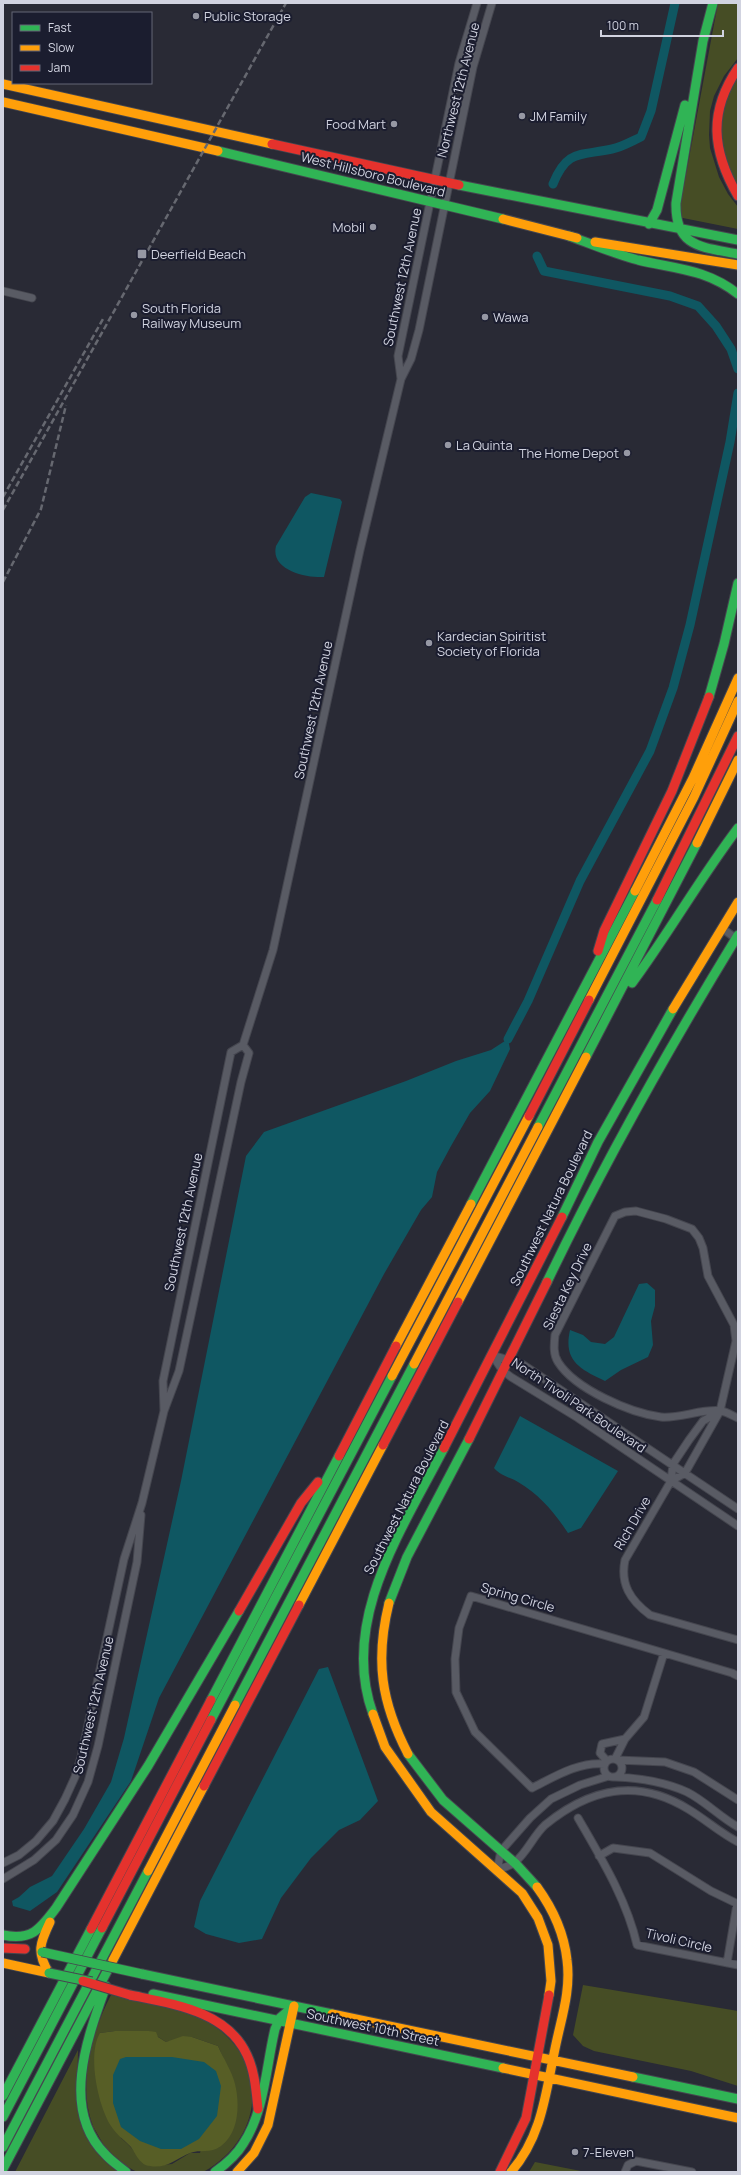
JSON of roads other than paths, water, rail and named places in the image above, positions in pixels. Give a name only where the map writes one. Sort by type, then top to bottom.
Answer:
[{"type":"main road","points":[[649,224],[657,210],[713,3]]},
{"type":"main road","points":[[703,41],[674,222],[688,240],[695,244],[738,254]]},
{"type":"main road","points":[[738,68],[722,95],[716,127],[722,166],[738,196]]},
{"type":"main road","name":"West Hillsboro Boulevard","points":[[3,84],[448,183],[649,224],[738,240]]},
{"type":"main road","name":"West Hillsboro Boulevard","points":[[3,102],[431,202],[569,236],[629,248],[738,266]]},
{"type":"main road","points":[[74,118],[96,118],[105,114],[110,108]]},
{"type":"main road","points":[[569,236],[637,259],[703,272],[724,283],[738,294]]},
{"type":"main road","points":[[590,979],[604,931],[668,800],[699,727],[720,660],[738,584]]},
{"type":"main road","points":[[3,2096],[339,1454],[590,979],[680,804],[738,678]]},
{"type":"main road","points":[[3,2117],[655,875],[703,778],[738,702]]},
{"type":"main road","points":[[3,2147],[672,873],[738,736]]},
{"type":"main road","points":[[3,2169],[685,869],[738,760]]},
{"type":"main road","points":[[608,1015],[661,944],[712,862],[738,828]]},
{"type":"main road","name":"Southwest Natura Boulevard","points":[[500,2172],[526,2118],[551,1981],[548,1945],[544,1931],[530,1905],[497,1870],[431,1812],[385,1747],[371,1708],[365,1675],[364,1642],[373,1593],[394,1545],[492,1355],[615,1109],[666,1019],[723,929],[738,902]]},
{"type":"main road","points":[[511,2172],[520,2163],[534,2136],[542,2113],[550,2079],[567,1989],[568,1960],[564,1940],[550,1904],[539,1888],[501,1851],[441,1798],[400,1740],[387,1704],[381,1673],[381,1643],[389,1598],[409,1552],[510,1360],[601,1172],[681,1029],[737,938]]},
{"type":"main road","points":[[49,1973],[42,1963],[41,1952],[43,1937],[58,1906],[160,1746],[301,1503],[339,1454]]},
{"type":"main road","points":[[3,1935],[19,1938],[30,1936],[36,1932],[58,1906]]},
{"type":"main road","points":[[126,1933],[90,2028],[83,2057],[81,2092],[83,2114],[93,2139],[105,2156],[126,2172]]},
{"type":"main road","name":"Southwest 10th Street","points":[[3,1944],[738,2099]]},
{"type":"main road","points":[[3,1948],[25,1949]]},
{"type":"main road","points":[[3,1963],[131,1992],[191,2008],[212,2018],[229,2030],[242,2045],[252,2066],[256,2081],[258,2109]]},
{"type":"main road","name":"Southwest 10th Street","points":[[131,1992],[279,2020],[738,2118]]},
{"type":"main road","points":[[215,2172],[227,2164],[243,2146],[250,2135],[258,2109],[271,2042],[279,2020],[294,2006]]},
{"type":"main road","points":[[237,2172],[254,2153],[265,2132],[272,2109],[294,2006]]},
{"type":"street","name":"Northwest 12th Avenue","points":[[435,180],[459,63],[477,3]]},
{"type":"street","name":"Northwest 12th Avenue","points":[[448,183],[473,67],[492,3]]},
{"type":"street","name":"Southwest 12th Avenue","points":[[401,379],[398,356],[435,180]]},
{"type":"street","name":"Southwest 12th Avenue","points":[[164,1411],[165,1374],[231,1052],[243,1044],[273,950],[357,565],[401,379],[410,359],[419,330],[445,206],[448,183]]},
{"type":"street","points":[[3,291],[32,298]]},
{"type":"street","points":[[723,929],[737,938]]},
{"type":"street","name":"Southwest 12th Avenue","points":[[3,1863],[19,1855],[36,1841],[52,1821],[66,1799],[81,1757],[124,1559],[142,1503],[164,1411],[179,1371],[241,1082],[249,1053],[243,1044]]},
{"type":"street","name":"Siesta Key Drive","points":[[720,1411],[736,1341],[734,1325],[708,1276],[699,1238],[692,1229],[666,1219],[636,1211],[625,1212],[615,1216],[555,1335],[554,1349],[558,1361],[567,1373],[601,1396],[631,1411],[662,1417],[720,1411],[738,1418]]},
{"type":"street","name":"North Tivoli Park Boulevard","points":[[492,1355],[522,1364],[738,1509]]},
{"type":"street","name":"North Tivoli Park Boulevard","points":[[492,1355],[503,1371],[564,1409],[738,1526]]},
{"type":"street","points":[[564,1409],[572,1397]]},
{"type":"street","points":[[671,1481],[672,1464],[703,1421],[720,1411]]},
{"type":"street","points":[[685,1472],[720,1411]]},
{"type":"street","points":[[614,1442],[622,1431]]},
{"type":"street","name":"Rich Drive","points":[[685,1472],[671,1481],[625,1560],[622,1574],[630,1594],[638,1606],[650,1615],[738,1640]]},
{"type":"street","name":"Southwest 12th Avenue","points":[[3,1879],[34,1860],[56,1840],[73,1815],[88,1782],[98,1746],[137,1562],[142,1503]]},
{"type":"street","name":"Spring Circle","points":[[738,1676],[471,1596],[459,1628],[455,1660],[456,1692],[474,1732],[532,1788],[554,1776],[591,1762],[665,1762],[694,1772],[738,1800]]},
{"type":"street","points":[[664,1653],[644,1717],[625,1739],[604,1770],[612,1777],[646,1780],[688,1793],[722,1818],[738,1827]]},
{"type":"street","points":[[497,1870],[501,1851],[530,1818],[551,1800],[580,1785],[612,1777],[622,1771],[621,1765],[611,1761],[600,1753],[602,1744],[625,1739]]},
{"type":"street","points":[[612,1777],[614,1791]]},
{"type":"street","points":[[497,1870],[514,1863],[540,1830],[565,1809],[592,1796],[614,1791],[651,1793],[669,1800],[687,1808],[721,1833],[738,1842]]},
{"type":"street","name":"Tivoli Circle","points":[[578,1818],[599,1856],[634,1928],[638,1945],[738,1965]]},
{"type":"street","points":[[599,1856],[613,1848],[650,1853],[711,1891],[737,1904],[727,1963]]},
{"type":"street","points":[[625,2172],[628,2164],[636,2161],[692,2172]]},
{"type":"water","points":[[311,493],[340,499],[342,502],[324,577],[308,576],[291,571],[278,561],[276,554],[276,546],[305,497]]},
{"type":"water","points":[[508,1039],[510,1049],[490,1091],[470,1113],[451,1146],[437,1172],[432,1197],[421,1210],[384,1274],[159,1698],[131,1781],[57,1892],[30,1911],[13,1906],[12,1901],[30,1887],[52,1876],[84,1829],[111,1782],[124,1738],[181,1481],[246,1156],[264,1132],[406,1081],[456,1061],[491,1050]]},
{"type":"water","points":[[647,1283],[655,1290],[655,1306],[651,1321],[653,1345],[648,1357],[621,1370],[605,1381],[581,1368],[571,1357],[568,1341],[570,1330],[583,1335],[591,1342],[605,1344],[614,1337],[639,1284]]},
{"type":"water","points":[[520,1416],[618,1471],[581,1528],[568,1533],[552,1511],[540,1498],[526,1487],[502,1475],[494,1468]]},
{"type":"water","points":[[328,1667],[378,1801],[360,1820],[339,1830],[311,1858],[281,1898],[262,1939],[239,1943],[206,1934],[194,1927],[200,1901],[319,1669]]},
{"type":"water","points":[[126,2057],[172,2057],[204,2062],[216,2071],[221,2086],[217,2116],[199,2139],[181,2149],[161,2149],[140,2141],[121,2127],[113,2103],[113,2075],[120,2059]]},
{"type":"waterway","points":[[553,184],[558,173],[569,159],[583,154],[616,148],[641,137],[651,111],[675,3]]},
{"type":"waterway","points":[[537,256],[544,271],[670,296],[698,306],[716,326],[731,349],[738,369]]},
{"type":"waterway","points":[[508,1039],[528,1001],[580,881],[650,751],[673,688],[690,625],[730,442],[738,393]]},
{"type":"railway","points":[[3,510],[286,3]]},
{"type":"railway","points":[[3,497],[103,319]]},
{"type":"railway","points":[[3,582],[41,509],[66,405]]},
{"type":"place","name":"Public Storage","points":[[196,16]]},
{"type":"place","name":"JM Family","points":[[522,116]]},
{"type":"place","name":"Food Mart","points":[[394,124]]},
{"type":"place","name":"Mobil","points":[[373,227]]},
{"type":"place","name":"Deerfield Beach","points":[[142,254]]},
{"type":"place","name":"South Florida Railway Museum","points":[[134,315]]},
{"type":"place","name":"Wawa","points":[[485,317]]},
{"type":"place","name":"La Quinta","points":[[448,445]]},
{"type":"place","name":"The Home Depot","points":[[627,453]]},
{"type":"place","name":"Kardecian Spiritist Society of Florida","points":[[429,643]]},
{"type":"place","name":"7-Eleven","points":[[575,2152]]}]
